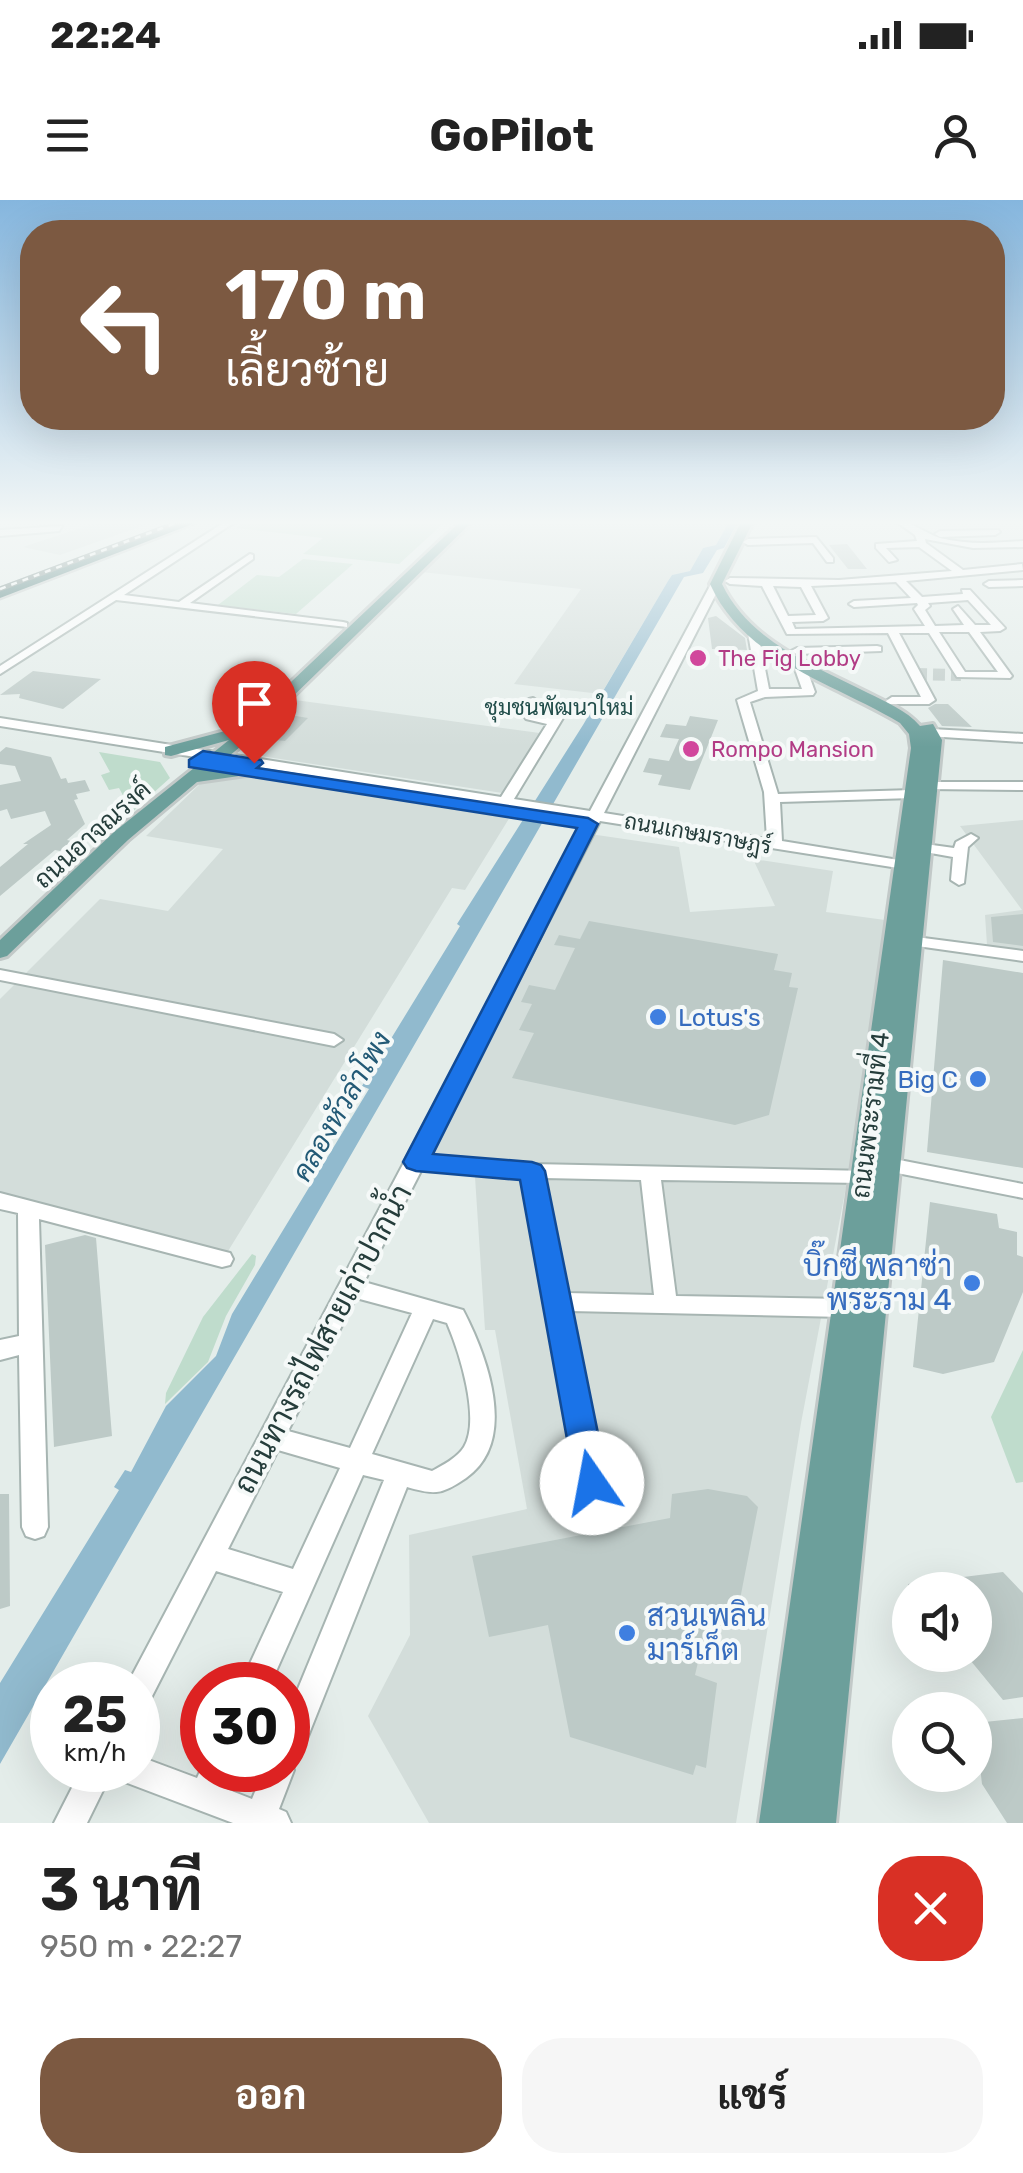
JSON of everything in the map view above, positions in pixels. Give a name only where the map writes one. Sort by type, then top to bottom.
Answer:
[{"type":"main road","points":[[232,739],[375,596]]},
{"type":"main road","points":[[232,739],[250,767],[183,782],[168,755],[232,739],[386,596]]},
{"type":"main road","name":"ถนนพระรามที่ 4","points":[[725,596],[727,610],[752,634],[896,713],[912,726],[920,748],[913,794],[916,942],[844,1308],[778,1823]]},
{"type":"main road","points":[[730,596],[744,616],[916,716],[931,733]]},
{"type":"main road","name":"ถนนพระรามที่ 4","points":[[816,1823],[872,1167],[914,866],[931,786],[931,733]]},
{"type":"main road","name":"ถนนอาจณรงค์","points":[[0,944],[232,739]]},
{"type":"main road","name":"ถนนอาจณรงค์","points":[[0,952],[183,782]]},
{"type":"street","points":[[181,605],[194,596]]},
{"type":"street","name":"ถนนทางรถไฟสายเก่าปากน้ำ","points":[[154,1662],[591,820],[715,596]]},
{"type":"street","points":[[773,596],[786,619],[792,643]]},
{"type":"street","points":[[786,619],[823,618],[811,596]]},
{"type":"street","points":[[849,596],[867,630]]},
{"type":"street","points":[[916,596],[925,606],[919,609],[961,674],[1006,676],[958,609]]},
{"type":"street","points":[[0,671],[114,597],[342,625]]},
{"type":"street","points":[[792,643],[867,630],[1000,628],[971,598],[854,604]]},
{"type":"street","points":[[891,629],[928,700],[892,702]]},
{"type":"street","points":[[752,634],[764,693]]},
{"type":"street","points":[[792,643],[876,649]]},
{"type":"street","points":[[837,648],[844,664]]},
{"type":"street","points":[[858,648],[866,664]]},
{"type":"street","points":[[774,846],[777,830],[743,700],[764,693],[809,692],[801,670],[808,666]]},
{"type":"street","points":[[514,806],[556,720],[530,716],[532,702]]},
{"type":"street","name":"ถนนเกษมราษฎร์","points":[[0,722],[168,755]]},
{"type":"street","name":"ถนนเกษมราษฎร์","points":[[0,733],[514,806],[726,843],[914,866]]},
{"type":"street","points":[[931,733],[1023,738]]},
{"type":"street","points":[[931,786],[1023,786]]},
{"type":"street","points":[[770,798],[913,794]]},
{"type":"street","points":[[959,880],[959,852],[962,843],[971,838]]},
{"type":"street","name":"ถนนเกษมราษฎร์","points":[[726,843],[914,866]]},
{"type":"street","points":[[914,866],[959,852]]},
{"type":"street","points":[[916,942],[1023,956]]},
{"type":"street","points":[[0,976],[334,1040]]},
{"type":"street","points":[[416,1162],[532,1171],[872,1167],[1023,1191]]},
{"type":"street","points":[[532,1171],[554,1302],[592,1483]]},
{"type":"street","points":[[650,1172],[666,1304]]},
{"type":"street","points":[[0,1200],[222,1259]]},
{"type":"street","points":[[28,1208],[35,1527]]},
{"type":"street","points":[[270,1437],[434,1483],[455,1471],[477,1448],[481,1428],[472,1356],[455,1316],[350,1286]]},
{"type":"street","points":[[554,1302],[844,1308]]},
{"type":"street","points":[[265,1662],[426,1308]]},
{"type":"street","points":[[0,1350],[31,1343]]},
{"type":"street","points":[[310,1694],[400,1473]]},
{"type":"street","points":[[209,1556],[300,1585]]},
{"type":"street","points":[[70,1823],[86,1792]]},
{"type":"street","points":[[225,1792],[267,1820],[274,1792]]},
{"type":"shaded area","points":[[576,596],[660,596],[601,694],[514,684]]},
{"type":"shaded area","points":[[295,700],[547,734],[509,794],[254,755],[249,748],[252,742]]},
{"type":"shaded area","points":[[238,775],[510,817],[465,890],[452,888],[225,1256],[0,1196],[0,999],[100,899],[168,911],[223,849],[146,836],[203,781]]},
{"type":"shaded area","points":[[1023,820],[1023,950],[987,945],[985,915],[1022,910],[960,826]]},
{"type":"shaded area","points":[[590,834],[679,847],[690,912],[775,906],[753,859],[833,871],[826,912],[885,920],[854,1145],[801,1423],[736,1823],[429,1823],[368,1716],[410,1635],[409,1535],[527,1509],[495,1330],[485,1330],[475,1177],[418,1170]]},
{"type":"green space","points":[[230,596],[317,596],[296,614],[218,605]]},
{"type":"green space","points":[[99,752],[160,762],[170,778],[132,812],[119,788],[109,790],[101,775],[110,772]]},
{"type":"green space","points":[[252,1254],[256,1256],[255,1265],[226,1316],[208,1362],[165,1404],[166,1393],[203,1317]]},
{"type":"green space","points":[[1023,1350],[1023,1482],[1016,1483],[991,1417]]},
{"type":"water","points":[[659,596],[673,596],[59,1662],[30,1662],[30,1712],[0,1764],[0,1683],[119,1490],[114,1487],[125,1470],[131,1472],[166,1406],[216,1356],[232,1314],[369,1089],[362,1086],[460,926],[457,924]]},
{"type":"building","points":[[716,616],[745,638],[747,650],[712,649],[708,618]]},
{"type":"building","points":[[33,671],[101,679],[63,709],[19,698],[20,694],[0,695]]},
{"type":"building","points":[[948,704],[972,727],[942,726],[928,708]]},
{"type":"building","points":[[290,715],[308,718],[285,741],[267,739]]},
{"type":"building","name":"Rompo Mansion","points":[[690,716],[718,720],[690,790],[658,785],[662,775],[643,772],[649,758],[669,761],[679,739],[660,737],[666,724],[686,726]]},
{"type":"building","points":[[6,747],[51,757],[61,779],[66,778],[68,783],[85,780],[90,791],[76,794],[78,799],[74,800],[85,824],[67,840],[71,841],[0,896],[0,867],[28,844],[23,844],[51,825],[45,811],[11,819],[7,809],[0,811],[0,785],[21,781],[15,766],[0,764],[0,752]]},
{"type":"building","points":[[1023,914],[1023,946],[993,942],[991,917]]},
{"type":"building","name":"Lotus's","points":[[589,921],[778,954],[774,970],[792,973],[789,987],[798,988],[769,1115],[735,1125],[512,1078],[534,1033],[519,1030],[532,1004],[521,1002],[529,985],[555,990],[575,948],[554,945],[559,935],[580,939]]},
{"type":"building","name":"Big C","points":[[943,960],[1023,973],[1023,1168],[927,1152]]},
{"type":"building","points":[[930,1202],[997,1214],[999,1228],[1017,1232],[1017,1255],[1023,1257],[1023,1292],[994,1362],[943,1374],[913,1367]]},
{"type":"building","points":[[85,1235],[96,1238],[112,1436],[54,1447],[45,1245]]},
{"type":"building","name":"สวนเพลิน มาร์เก็ต","points":[[708,1489],[747,1496],[758,1507],[735,1625],[726,1629],[706,1628],[695,1675],[717,1683],[706,1768],[696,1765],[693,1775],[570,1737],[548,1625],[489,1637],[472,1556],[670,1518],[672,1494]]},
{"type":"building","points":[[0,1494],[9,1494],[10,1606],[0,1609]]},
{"type":"building","points":[[1003,1572],[1023,1593],[1023,1697],[1003,1700],[980,1672],[992,1672],[992,1573]]},
{"type":"building","points":[[1023,1718],[1023,1823],[1007,1823],[987,1792],[992,1792],[992,1721]]},
{"type":"tunnel","points":[[915,674],[961,675]]},
{"type":"place","name":"The Fig Lobby","points":[[698,658]]},
{"type":"place","name":"Rompo Mansion","points":[[691,749]]},
{"type":"place","name":"Lotus's","points":[[658,1017]]},
{"type":"place","name":"Big C","points":[[978,1079]]},
{"type":"place","name":"บิ๊กซี พลาซ่า พระราม 4","points":[[972,1283]]},
{"type":"place","name":"สวนเพลิน มาร์เก็ต","points":[[627,1633]]},
{"type":"district","name":"ชุมชนพัฒนาใหม่","points":[[559,707]]},
{"type":"route","points":[[254,763],[203,756],[195,763],[588,824],[416,1162],[532,1171],[554,1302],[592,1483]]},
{"type":"water label","name":"คลองหัวลำโพง","points":[[341,1106]]}]
